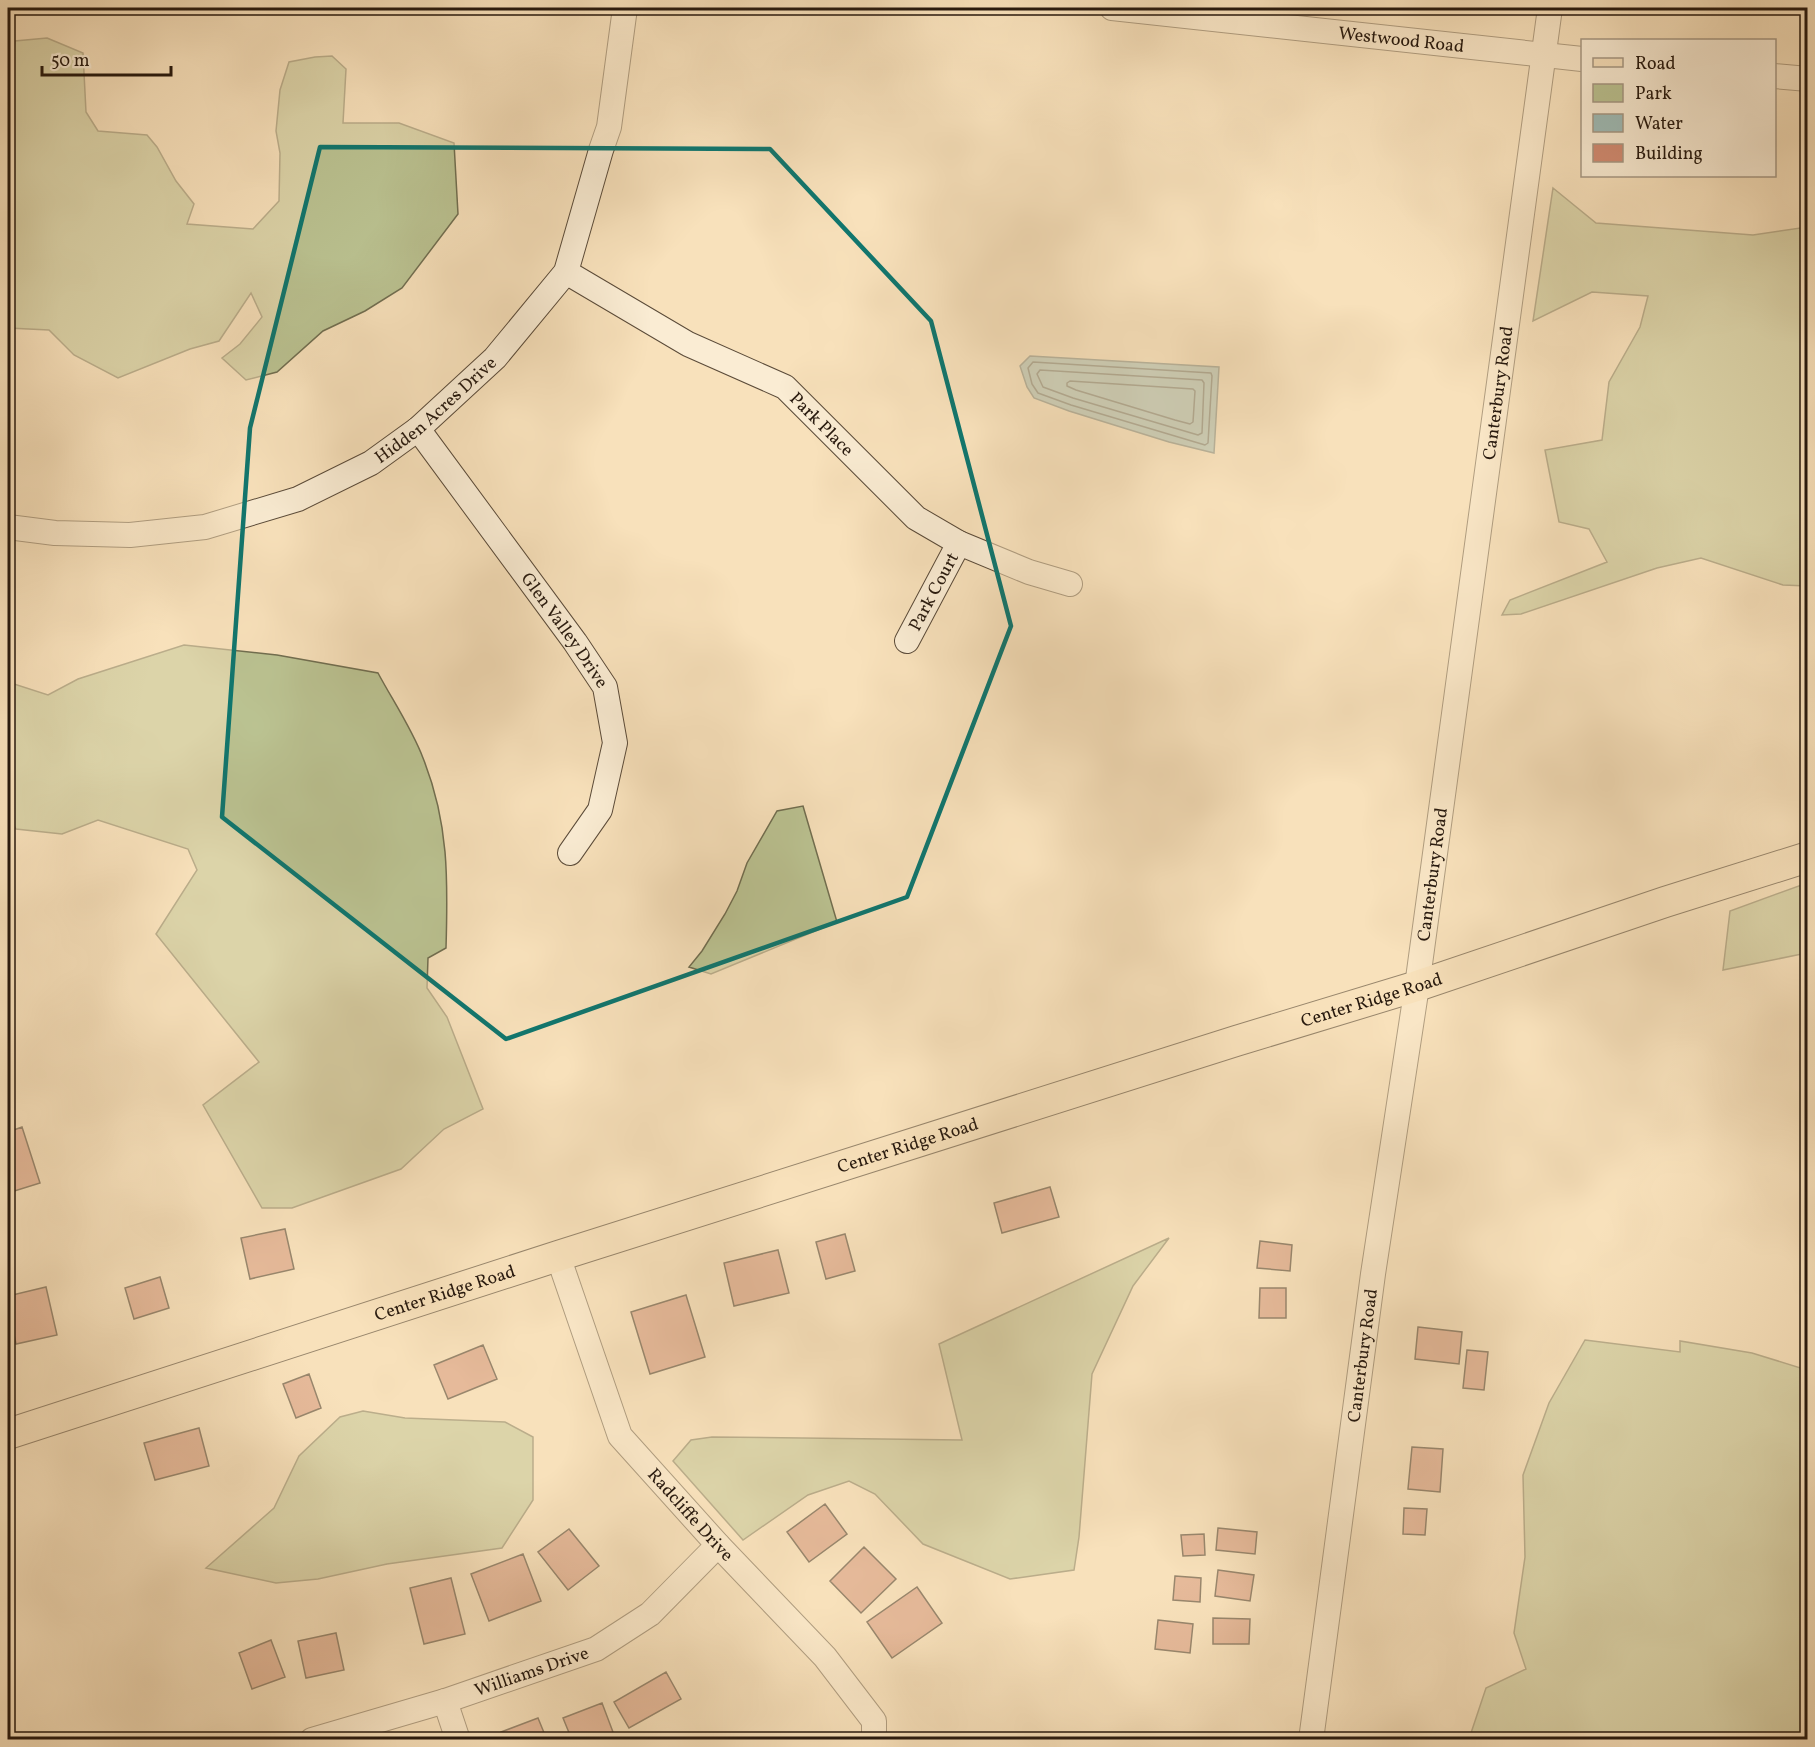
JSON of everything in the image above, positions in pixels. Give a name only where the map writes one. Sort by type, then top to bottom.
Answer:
[{"type":"main road","name":"Center Ridge Road","points":[[8,1434],[558,1256],[1245,1038],[1417,986],[1665,902],[1808,857]]},
{"type":"street","name":"Hidden Acres Drive","points":[[8,527],[55,533],[130,536],[205,527],[298,499],[371,463],[418,429],[495,358],[566,272],[600,150],[609,128],[625,8]]},
{"type":"street","name":"Westwood Road","points":[[1112,8],[1581,59]]},
{"type":"street","name":"Canterbury Road","points":[[1311,1740],[1373,1274],[1417,986],[1550,8]]},
{"type":"street","points":[[1776,76],[1808,80]]},
{"type":"street","name":"Park Place","points":[[566,272],[688,345],[785,387],[916,518],[959,543],[1029,572],[1070,584]]},
{"type":"street","name":"Glen Valley Drive","points":[[418,429],[569,633],[605,687],[615,743],[600,810],[570,853]]},
{"type":"street","name":"Park Court","points":[[907,641],[959,543]]},
{"type":"street","name":"Radcliffe Drive","points":[[558,1256],[620,1436],[717,1545],[825,1657],[874,1721],[874,1740]]},
{"type":"street","name":"Williams Drive","points":[[312,1740],[445,1701],[596,1649],[650,1614],[717,1545]]},
{"type":"street","points":[[445,1701],[458,1740]]},
{"type":"highlighted area","points":[[320,147],[770,149],[931,321],[1011,626],[907,897],[506,1039],[222,817],[250,428]]},
{"type":"green space","points":[[47,38],[83,53],[86,112],[98,131],[147,135],[157,147],[176,181],[194,204],[187,224],[253,229],[279,201],[280,153],[276,131],[280,90],[289,62],[332,56],[346,69],[343,123],[399,123],[454,143],[458,214],[402,288],[365,311],[323,331],[277,372],[246,380],[222,358],[240,344],[262,317],[251,293],[219,341],[190,349],[118,378],[74,355],[49,330],[8,328],[8,99],[15,41]]},
{"type":"green space","points":[[1553,188],[1596,223],[1753,235],[1807,227],[1807,586],[1783,585],[1701,558],[1657,568],[1521,614],[1502,615],[1510,600],[1607,562],[1589,529],[1559,522],[1545,450],[1602,440],[1609,382],[1640,327],[1648,296],[1592,292],[1533,321]]},
{"type":"green space","points":[[184,645],[277,655],[378,673],[419,747],[438,806],[445,852],[446,948],[428,958],[427,988],[447,1017],[483,1109],[444,1129],[401,1169],[292,1208],[262,1208],[203,1105],[259,1062],[156,934],[197,870],[188,849],[98,820],[62,834],[16,829],[8,814],[8,682],[48,695],[78,679]]},
{"type":"green space","points":[[803,806],[837,922],[711,974],[689,967],[725,914],[737,891],[747,863],[777,811]]},
{"type":"green space","points":[[1807,883],[1807,953],[1723,970],[1730,911]]},
{"type":"green space","points":[[1169,1238],[1133,1286],[1092,1374],[1079,1537],[1074,1570],[1010,1579],[923,1544],[875,1494],[849,1481],[808,1495],[743,1540],[673,1461],[691,1440],[712,1437],[962,1440],[939,1344]]},
{"type":"green space","points":[[1585,1340],[1680,1352],[1680,1341],[1752,1353],[1807,1370],[1807,1739],[1469,1739],[1486,1688],[1526,1669],[1514,1633],[1525,1557],[1523,1475],[1549,1403]]},
{"type":"green space","points":[[363,1411],[405,1418],[505,1422],[533,1437],[533,1500],[502,1548],[387,1564],[318,1579],[276,1583],[206,1568],[274,1508],[299,1456],[340,1417]]},
{"type":"water","points":[[1030,356],[1219,367],[1214,453],[1169,442],[1034,398],[1027,387],[1020,366]]},
{"type":"building","points":[[22,1127],[40,1183],[8,1193],[8,1132]]},
{"type":"building","points":[[1050,1187],[1059,1217],[1002,1233],[994,1203]]},
{"type":"building","points":[[285,1229],[294,1269],[250,1279],[241,1238]]},
{"type":"building","points":[[845,1234],[855,1271],[826,1279],[816,1242]]},
{"type":"building","points":[[1260,1241],[1292,1245],[1290,1271],[1257,1268]]},
{"type":"building","points":[[778,1250],[789,1293],[734,1306],[724,1263]]},
{"type":"building","points":[[160,1277],[169,1308],[134,1319],[125,1288]]},
{"type":"building","points":[[46,1287],[57,1335],[16,1344],[8,1307],[8,1296]]},
{"type":"building","points":[[1260,1288],[1286,1288],[1286,1318],[1259,1318]]},
{"type":"building","points":[[686,1295],[705,1357],[650,1374],[631,1312]]},
{"type":"building","points":[[1418,1327],[1462,1332],[1459,1364],[1415,1359]]},
{"type":"building","points":[[483,1345],[497,1379],[448,1399],[434,1365]]},
{"type":"building","points":[[1467,1350],[1488,1352],[1484,1390],[1463,1388]]},
{"type":"building","points":[[309,1374],[321,1408],[296,1418],[283,1384]]},
{"type":"building","points":[[199,1428],[209,1466],[155,1480],[144,1443]]},
{"type":"building","points":[[1412,1447],[1443,1449],[1440,1492],[1408,1489]]},
{"type":"building","points":[[825,1504],[847,1534],[809,1562],[787,1532]]},
{"type":"building","points":[[1404,1508],[1427,1509],[1425,1535],[1403,1534]]},
{"type":"building","points":[[1218,1528],[1257,1532],[1255,1554],[1216,1550]]},
{"type":"building","points":[[569,1529],[599,1566],[568,1590],[538,1552]]},
{"type":"building","points":[[1204,1534],[1205,1555],[1183,1556],[1181,1535]]},
{"type":"building","points":[[864,1547],[896,1579],[861,1613],[830,1581]]},
{"type":"building","points":[[523,1554],[541,1601],[489,1621],[471,1574]]},
{"type":"building","points":[[1218,1570],[1254,1575],[1250,1601],[1215,1596]]},
{"type":"building","points":[[1175,1576],[1201,1578],[1200,1602],[1173,1600]]},
{"type":"building","points":[[451,1578],[465,1634],[424,1644],[410,1588]]},
{"type":"building","points":[[917,1587],[942,1623],[892,1658],[867,1622]]},
{"type":"building","points":[[1213,1618],[1250,1619],[1249,1644],[1213,1644]]},
{"type":"building","points":[[1158,1620],[1193,1624],[1190,1653],[1155,1649]]},
{"type":"building","points":[[336,1633],[344,1670],[306,1678],[298,1641]]},
{"type":"building","points":[[271,1640],[285,1677],[252,1689],[239,1653]]},
{"type":"building","points":[[666,1672],[681,1699],[629,1728],[614,1702]]},
{"type":"building","points":[[602,1703],[616,1740],[572,1740],[563,1718]]},
{"type":"building","points":[[538,1718],[547,1740],[504,1740],[501,1732]]}]
